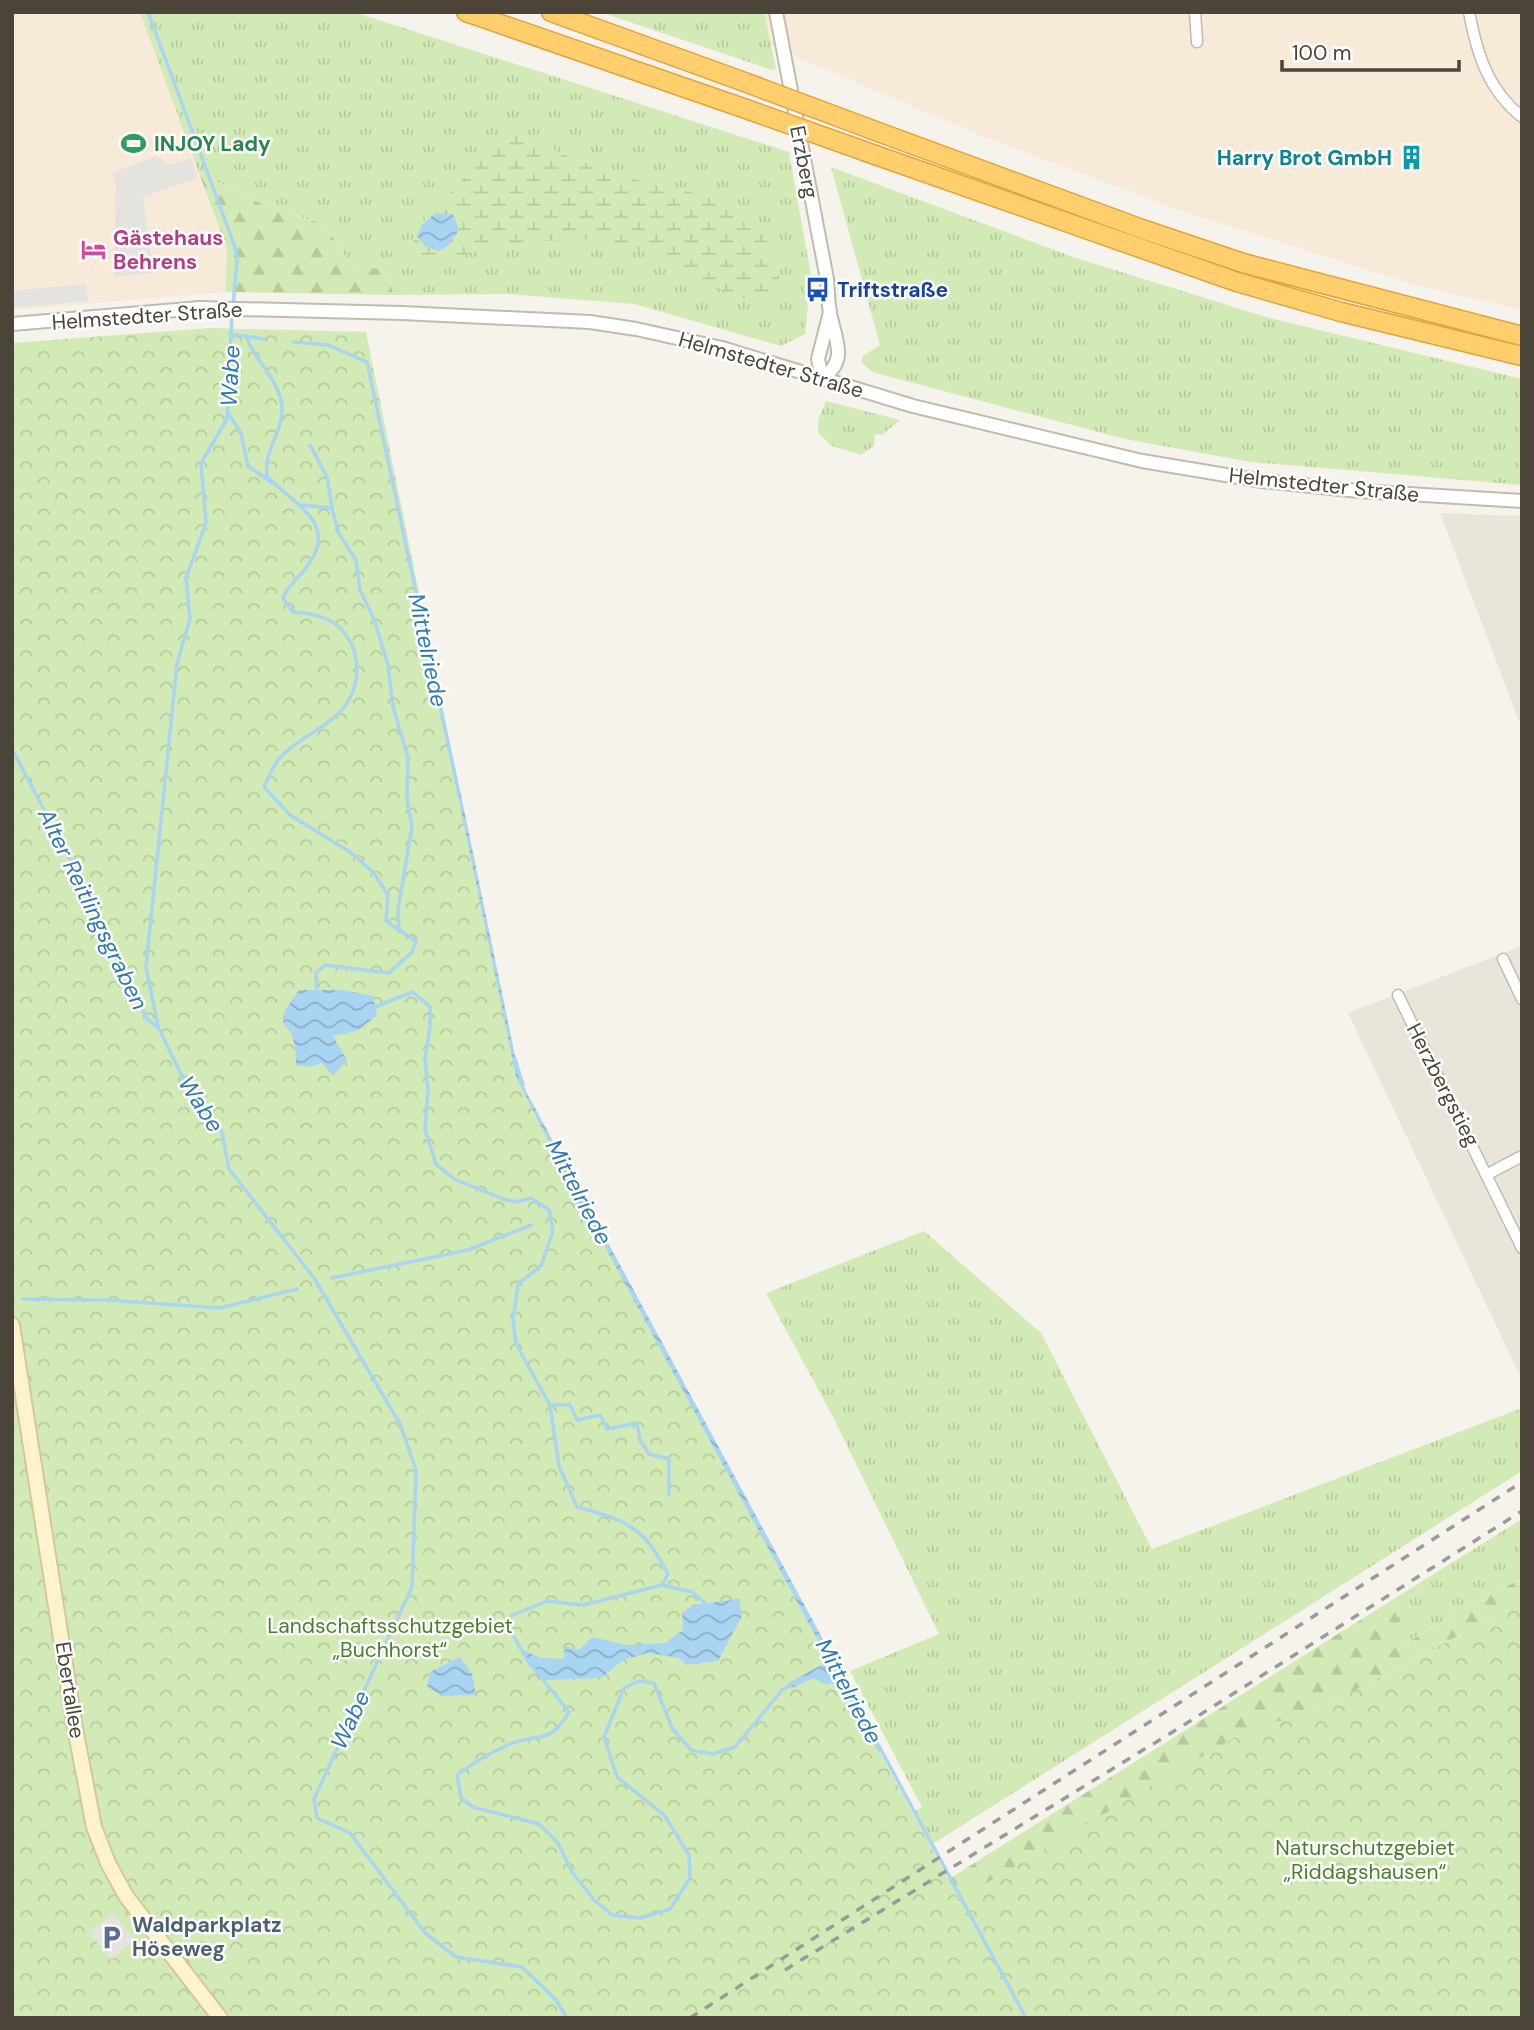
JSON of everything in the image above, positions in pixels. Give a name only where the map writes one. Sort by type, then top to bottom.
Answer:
[{"type":"highway","points":[[466,12],[1136,249],[1237,282],[1341,312],[1522,356]]},
{"type":"highway","points":[[551,12],[1129,225],[1243,263],[1522,336]]},
{"type":"main road","name":"Ebertallee","points":[[12,1325],[75,1728],[94,1827],[107,1863],[126,1896],[220,2018]]},
{"type":"street","name":"Erzberg","points":[[776,12],[827,279],[830,312],[838,339],[839,358],[833,372],[822,378],[818,359],[830,312]]},
{"type":"street","points":[[1195,12],[1197,42]]},
{"type":"street","points":[[1469,12],[1473,33],[1494,91],[1522,117]]},
{"type":"street","name":"Helmstedter Straße","points":[[12,324],[200,309],[310,310],[590,322],[682,338],[1009,431],[1142,461],[1276,482],[1522,501]]},
{"type":"street","points":[[1503,959],[1522,999]]},
{"type":"street","name":"Herzbergstieg","points":[[1398,995],[1522,1248]]},
{"type":"street","points":[[1488,1174],[1522,1156]]},
{"type":"shaded area","points":[[12,12],[140,12],[227,249],[225,292],[12,310]]},
{"type":"shaded area","points":[[764,12],[1522,12],[1522,310],[1412,284],[1176,209],[977,134],[771,46]]},
{"type":"shaded area","points":[[156,156],[171,165],[191,158],[198,178],[143,197],[154,273],[114,277],[116,184],[112,173]]},
{"type":"shaded area","points":[[86,284],[88,301],[12,308],[12,291]]},
{"type":"shaded area","points":[[1440,513],[1522,516],[1522,729]]},
{"type":"shaded area","points":[[1522,946],[1522,1380],[1348,1013]]},
{"type":"shaded area","name":"Waldparkplatz Höseweg","points":[[113,1913],[135,1940],[111,1960],[89,1933]]},
{"type":"green space","points":[[140,12],[354,12],[789,152],[811,276],[805,334],[781,346],[634,304],[508,294],[393,295],[388,271],[352,266],[324,224],[268,207],[199,173]]},
{"type":"green space","points":[[600,12],[764,12],[776,69],[772,70]]},
{"type":"green space","points":[[520,132],[563,154],[608,172],[713,199],[732,208],[749,220],[764,236],[782,287],[760,303],[728,294],[667,258],[594,239],[522,242],[435,261],[420,255],[413,240],[422,223],[502,137]]},
{"type":"green space","points":[[831,167],[1073,257],[1266,317],[1522,379],[1522,485],[1251,462],[1125,439],[872,372],[861,362],[863,356],[880,345]]},
{"type":"green space","points":[[199,173],[268,207],[324,224],[352,266],[388,270],[393,295],[225,292],[227,249]]},
{"type":"green space","name":"Landschaftsschutzgebiet „Buchhorst“","points":[[211,328],[366,332],[509,1035],[525,1092],[959,1899],[1249,1729],[1314,1712],[1522,1602],[1522,2018],[12,2018],[12,343]]},
{"type":"green space","points":[[826,401],[900,420],[882,435],[875,434],[874,446],[861,455],[832,446],[818,433],[818,420]]},
{"type":"green space","points":[[924,1231],[1041,1333],[1152,1549],[1522,1408],[1522,1471],[702,1990],[598,2018],[718,1934],[922,1807],[850,1671],[939,1634],[833,1417],[766,1293]]},
{"type":"green space","points":[[1522,1519],[1522,1578],[1406,1642],[1392,1600]]},
{"type":"green space","name":"Naturschutzgebiet „Riddagshausen“","points":[[1522,1578],[1522,1602],[1314,1712],[1522,2018],[728,2018],[1392,1600],[1407,1642]]},
{"type":"water","points":[[435,213],[453,214],[459,230],[448,246],[438,251],[425,246],[417,236],[422,225]]},
{"type":"water","points":[[460,790],[519,1075],[883,1750],[879,1753],[851,1700],[837,1683],[825,1684],[813,1678],[790,1689],[788,1683],[829,1661],[584,1208],[577,1208],[575,1204],[579,1201],[516,1077],[457,791]]},
{"type":"water","points":[[299,990],[342,990],[373,996],[377,1015],[359,1030],[333,1036],[347,1060],[333,1076],[322,1063],[309,1067],[296,1065],[294,1042],[283,1023],[285,1010]]},
{"type":"water","points":[[739,1599],[742,1616],[718,1661],[686,1665],[679,1658],[648,1653],[623,1660],[601,1678],[544,1680],[521,1649],[541,1658],[563,1659],[565,1646],[579,1650],[592,1637],[627,1645],[665,1643],[683,1630],[682,1613],[693,1605]]},
{"type":"water","points":[[460,1657],[472,1674],[476,1695],[443,1696],[427,1687],[430,1672]]},
{"type":"waterway","name":"Wabe","points":[[148,12],[235,247],[237,262],[233,306]]},
{"type":"waterway","name":"Wabe","points":[[232,314],[227,419],[201,463],[206,523],[186,578],[190,619],[177,664],[146,967],[158,1027],[186,1084],[222,1132],[229,1169],[314,1278],[400,1424],[416,1470],[412,1587],[314,1799],[317,1818],[350,1833],[425,1933],[456,1957],[522,1967],[556,2000],[567,2018]]},
{"type":"waterway","name":"Mittelriede","points":[[230,334],[264,339]]},
{"type":"waterway","points":[[246,336],[277,389],[282,408],[280,426],[268,458],[267,476],[310,516],[318,539],[315,552],[306,568],[288,588],[283,598],[293,612],[320,616],[340,628],[353,648],[357,666],[356,680],[344,707],[335,717],[289,749],[272,769],[264,787],[290,815],[350,852],[373,872],[388,895],[386,921],[416,941],[412,952],[389,973],[325,965],[316,973],[317,994]]},
{"type":"waterway","name":"Mittelriede","points":[[294,342],[328,345],[367,362],[459,794]]},
{"type":"waterway","points":[[228,412],[241,434],[248,466],[272,483]]},
{"type":"waterway","points":[[310,445],[327,477],[332,508]]},
{"type":"waterway","points":[[301,505],[332,508],[338,532],[356,560],[360,590],[374,619],[388,665],[393,707],[408,758],[407,799],[412,827],[398,910],[399,932]]},
{"type":"waterway","name":"Alter Reitlingsgraben","points":[[12,749],[101,918],[147,1019],[156,1026]]},
{"type":"waterway","points":[[372,1008],[413,992],[430,1007],[425,1059],[428,1090],[425,1129],[436,1164],[454,1179],[503,1199],[516,1202],[531,1198],[549,1210],[553,1231],[541,1266],[518,1284],[513,1320],[516,1344],[550,1405],[559,1466],[577,1507],[622,1522],[642,1535],[668,1574],[662,1585]]},
{"type":"waterway","name":"Mittelriede","points":[[515,1059],[523,1085]]},
{"type":"waterway","points":[[332,1278],[468,1250],[531,1225]]},
{"type":"waterway","points":[[23,1299],[106,1300],[220,1308],[297,1289]]},
{"type":"waterway","points":[[551,1405],[570,1405],[577,1420],[600,1415],[607,1429],[637,1423],[640,1440],[649,1454],[669,1459],[669,1495]]},
{"type":"waterway","points":[[707,1605],[692,1592],[662,1585],[583,1605],[547,1601],[511,1616],[509,1628],[527,1660],[569,1712],[556,1730],[549,1734],[503,1747],[457,1775],[461,1798],[473,1807],[539,1824],[558,1843],[572,1872],[594,1900],[612,1915],[640,1918],[670,1909],[690,1878],[689,1855],[664,1815],[617,1777],[604,1737],[624,1688],[639,1681],[654,1683],[672,1728],[691,1750],[713,1754],[735,1747],[783,1689],[791,1685]]},
{"type":"waterway","name":"Mittelriede","points":[[880,1748],[1026,2018]]},
{"type":"railway","points":[[690,2018],[1522,1482]]},
{"type":"railway","points":[[785,1970],[1179,1728],[1522,1511]]},
{"type":"place","name":"INJOY Lady","points":[[134,144]]},
{"type":"place","name":"Harry Brot GmbH","points":[[1412,158]]},
{"type":"place","name":"Gästehaus Behrens","points":[[93,250]]},
{"type":"place","name":"Triftstraße","points":[[817,290]]},
{"type":"place","name":"Waldparkplatz Höseweg","points":[[112,1937]]}]
